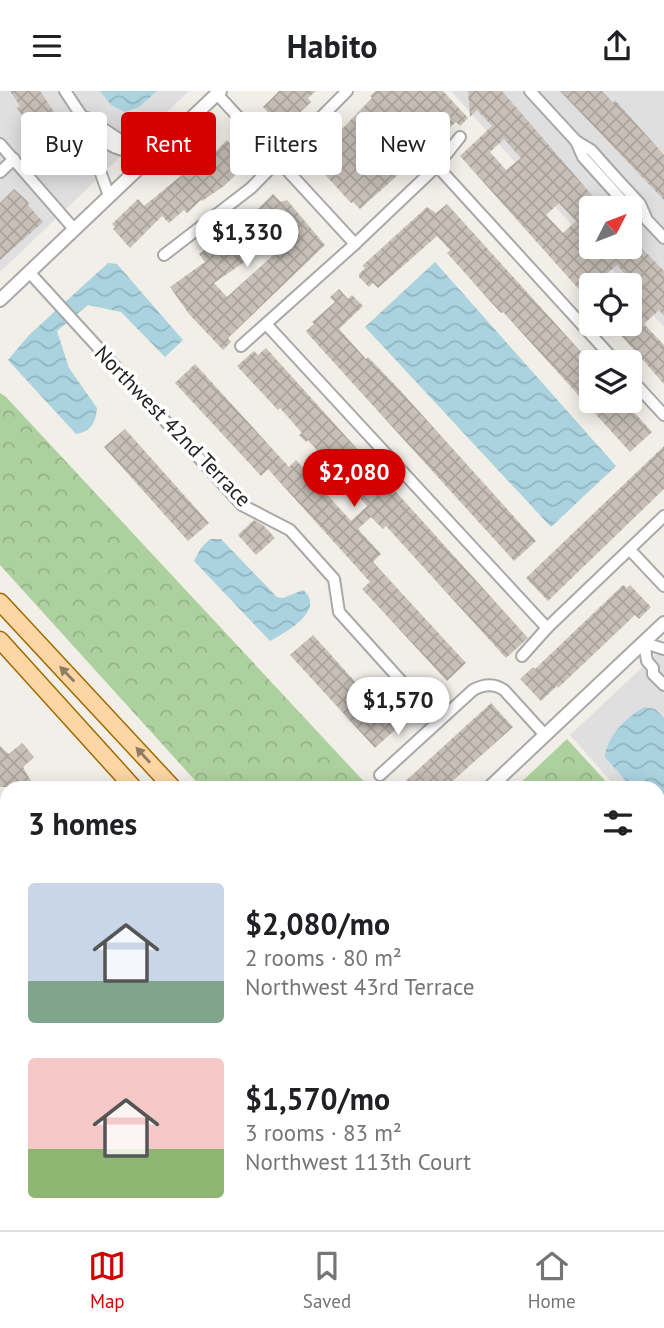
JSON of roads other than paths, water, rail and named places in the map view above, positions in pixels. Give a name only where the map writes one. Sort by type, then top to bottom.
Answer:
[{"type":"main road","points":[[4,610],[166,781]]},
{"type":"main road","points":[[0,640],[128,781]]},
{"type":"street","points":[[65,91],[79,112]]},
{"type":"street","points":[[327,112],[347,91]]},
{"type":"street","points":[[530,91],[576,141],[591,150],[601,169],[622,196]]},
{"type":"street","points":[[197,112],[218,92],[236,112]]},
{"type":"street","points":[[450,150],[460,138]]},
{"type":"street","points":[[108,142],[121,149]]},
{"type":"street","points":[[0,144],[74,229]]},
{"type":"street","points":[[0,172],[14,159]]},
{"type":"street","points":[[101,175],[109,196]]},
{"type":"street","points":[[0,300],[131,175]]},
{"type":"street","points":[[164,254],[234,203],[264,175]]},
{"type":"street","points":[[292,175],[355,244]]},
{"type":"street","points":[[241,345],[355,244],[427,175]]},
{"type":"street","points":[[444,175],[604,350]]},
{"type":"street","points":[[620,191],[640,204],[647,220]]},
{"type":"street","points":[[642,217],[664,238]]},
{"type":"street","name":"Northwest 42nd Terrace","points":[[29,272],[242,505],[290,530],[334,579],[339,612],[438,722]]},
{"type":"street","points":[[266,324],[547,628]]},
{"type":"street","points":[[642,391],[664,415]]},
{"type":"street","points":[[522,656],[547,628],[664,516]]},
{"type":"street","points":[[630,550],[664,586]]},
{"type":"street","points":[[496,781],[664,623]]},
{"type":"street","points":[[644,643],[664,649]]},
{"type":"street","points":[[644,643],[647,661],[653,668],[653,674],[664,685]]},
{"type":"street","points":[[653,668],[658,668],[664,674]]},
{"type":"street","points":[[380,775],[473,691],[492,685],[504,690],[545,735]]},
{"type":"water","points":[[100,91],[157,91],[139,107],[125,112],[111,105]]},
{"type":"water","points":[[435,262],[616,466],[551,527],[365,327]]},
{"type":"water","points":[[108,263],[117,264],[183,340],[165,357],[121,312],[88,305],[57,331],[69,368],[97,408],[92,425],[76,434],[8,360],[29,335]]},
{"type":"water","points":[[210,539],[221,539],[277,597],[283,598],[303,590],[309,598],[307,613],[293,627],[270,641],[194,561]]},
{"type":"water","points":[[645,707],[655,709],[664,718],[664,781],[626,781],[605,757],[609,742],[619,727]]}]
